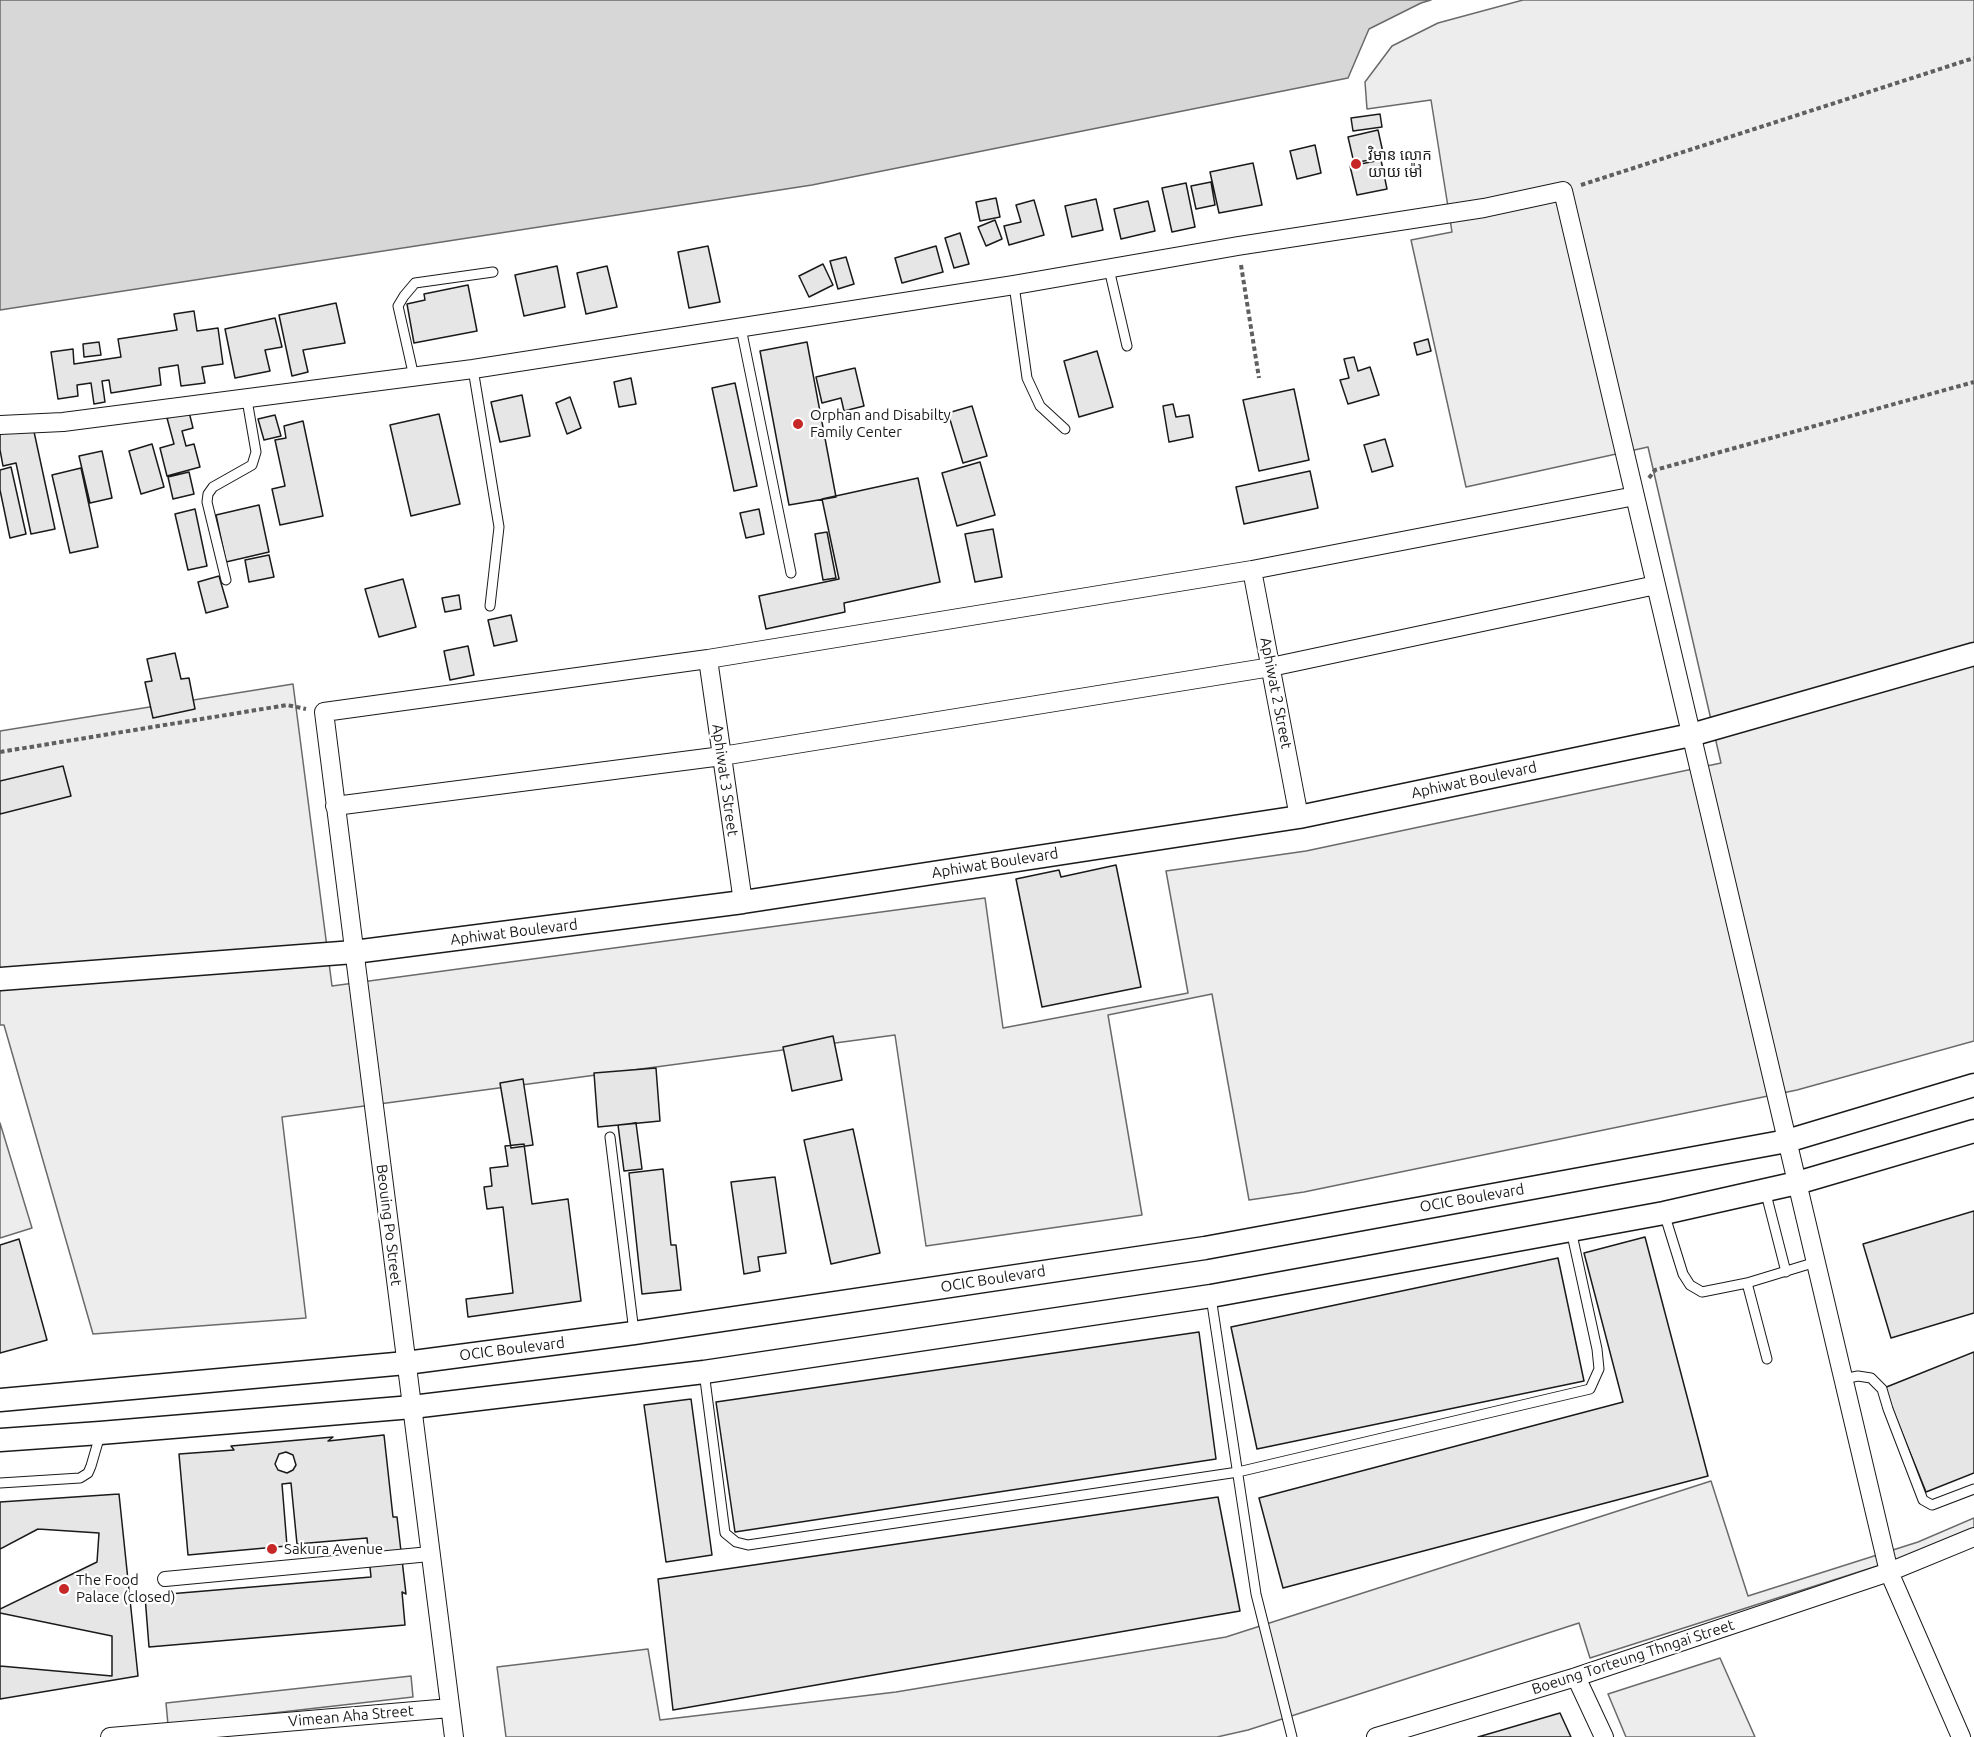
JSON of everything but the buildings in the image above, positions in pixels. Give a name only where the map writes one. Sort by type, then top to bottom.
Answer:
[{"type":"street","points":[[0,425],[63,422],[248,400],[473,369],[1014,285],[1238,246],[1484,208],[1563,191],[1889,1572],[1961,1737]]},
{"type":"street","points":[[324,712],[708,659],[1252,570],[1635,496]]},
{"type":"street","name":"Aphiwat 2 Street","points":[[1252,570],[1299,817]]},
{"type":"street","points":[[335,806],[722,756],[1271,667],[1656,585]]},
{"type":"street","name":"Aphiwat Boulevard","points":[[0,979],[354,952],[743,902],[1299,817],[1691,735],[1974,654]]},
{"type":"street","name":"Aphiwat 3 Street","points":[[708,659],[743,902]]},
{"type":"street","name":"Beouing Po Street","points":[[324,712],[454,1737]]},
{"type":"street","name":"OCIC Boulevard","points":[[0,1400],[406,1363],[634,1333],[1205,1248],[1787,1141],[1974,1085]]},
{"type":"street","points":[[0,1440],[412,1407],[704,1372],[1211,1296],[1664,1213],[1797,1183],[1974,1131]]},
{"type":"street","name":"Boeung Torteung Thngai Street","points":[[1376,1737],[1576,1677],[1889,1572],[1974,1537]]},
{"type":"street","points":[[165,1579],[430,1554]]},
{"type":"street","points":[[1576,1677],[1604,1737]]},
{"type":"street","name":"Vimean Aha Street","points":[[110,1737],[450,1708]]},
{"type":"lane","points":[[1109,269],[1127,346]]},
{"type":"lane","points":[[414,377],[398,306],[404,296],[415,283],[493,272]]},
{"type":"lane","points":[[1014,285],[1027,378],[1040,406],[1065,429]]},
{"type":"lane","points":[[741,328],[791,573]]},
{"type":"lane","points":[[473,369],[499,527],[490,606]]},
{"type":"lane","points":[[226,580],[207,502],[208,494],[213,487],[252,465],[256,452],[248,400]]},
{"type":"lane","points":[[610,1137],[634,1333]]},
{"type":"lane","points":[[1766,1190],[1786,1272]]},
{"type":"lane","points":[[1664,1213],[1683,1274],[1690,1285],[1702,1292],[1747,1283],[1816,1262]]},
{"type":"lane","points":[[704,1372],[724,1533],[736,1542],[748,1545],[1238,1472],[1590,1389],[1599,1369],[1597,1349],[1570,1230]]},
{"type":"lane","points":[[1747,1283],[1767,1359]]},
{"type":"lane","points":[[1211,1296],[1256,1594],[1292,1737]]},
{"type":"lane","points":[[1843,1379],[1857,1376],[1870,1378],[1882,1389],[1923,1500],[1932,1505],[1974,1489]]},
{"type":"lane","points":[[0,1484],[80,1478],[88,1473],[100,1433]]},
{"type":"path","points":[[1563,191],[1974,58]]},
{"type":"path","points":[[1238,246],[1258,378]]},
{"type":"path","points":[[1635,496],[1655,470],[1974,382]]},
{"type":"path","points":[[0,752],[287,705],[324,712]]},
{"type":"shaded area","points":[[0,0],[1431,0],[1369,29],[1348,78],[812,185],[0,310]]},
{"type":"shaded area","points":[[1523,0],[1974,0],[1974,1041],[1797,1090],[1304,1192],[1249,1200],[1212,994],[1108,1015],[1142,1215],[926,1246],[895,1035],[282,1117],[306,1318],[93,1334],[4,1025],[0,1025],[0,731],[293,684],[332,986],[985,898],[1003,1028],[1188,993],[1166,871],[1306,851],[1721,763],[1648,447],[1466,487],[1411,240],[1452,232],[1431,100],[1367,109],[1365,82],[1392,46],[1438,23]]},
{"type":"shaded area","points":[[0,1123],[32,1228],[0,1238]]},
{"type":"shaded area","points":[[1711,1481],[1748,1596],[1918,1542],[1974,1518],[1974,1530],[1921,1552],[1590,1658],[1579,1623],[1248,1730],[1217,1737],[506,1737],[497,1667],[648,1649],[660,1720],[896,1692],[1226,1637]]},
{"type":"shaded area","points":[[1720,1658],[1755,1737],[1626,1737],[1608,1694]]},
{"type":"shaded area","points":[[411,1676],[413,1697],[168,1725],[166,1703]]},
{"type":"place","name":"វិមាន លោក យាយ ម៉ៅ","points":[[1356,164]]},
{"type":"place","name":"Orphan and Disabilty Family Center","points":[[798,424]]},
{"type":"place","name":"Sakura Avenue","points":[[272,1549]]},
{"type":"place","name":"The Food Palace (closed)","points":[[64,1589]]}]
